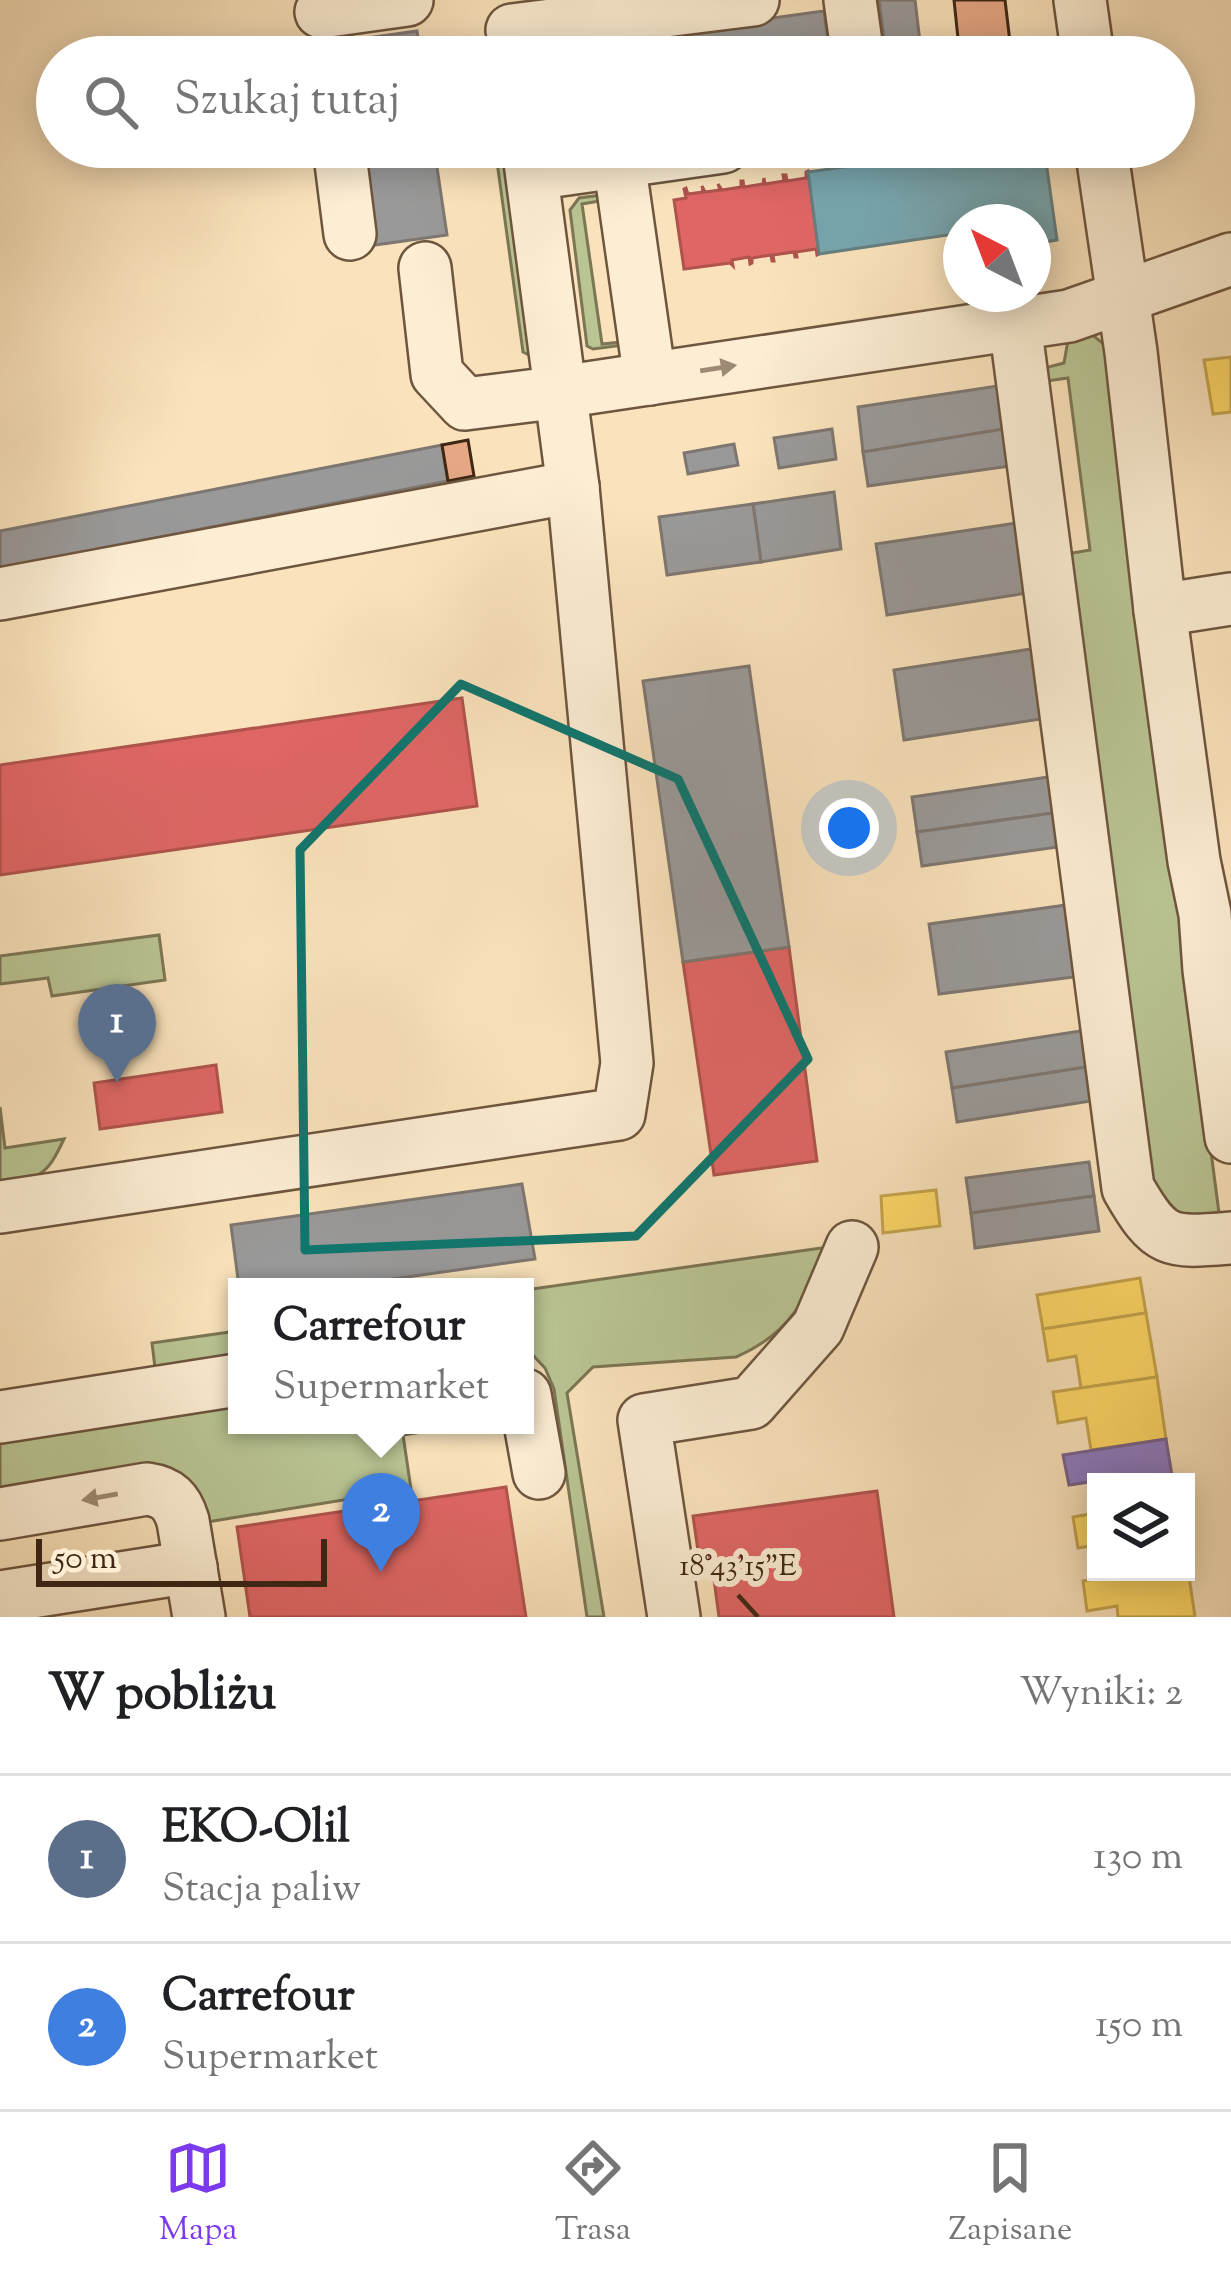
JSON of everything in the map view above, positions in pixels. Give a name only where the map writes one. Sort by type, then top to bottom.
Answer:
[{"type":"street","points":[[325,23],[407,0]]},
{"type":"street","points":[[512,29],[753,0]]},
{"type":"street","points":[[850,0],[855,36]]},
{"type":"street","points":[[1080,0],[1085,36]]},
{"type":"street","points":[[342,168],[350,235]]},
{"type":"street","points":[[0,1208],[619,1114],[627,1063],[573,487],[531,168]]},
{"type":"street","points":[[620,168],[650,379]]},
{"type":"street","points":[[1104,168],[1194,862],[1218,911],[1209,970],[1231,1137]]},
{"type":"street","points":[[425,268],[437,374],[465,404],[562,400],[650,379],[1069,316],[1231,259]]},
{"type":"street","points":[[1015,324],[1128,1187],[1145,1218],[1165,1237],[1186,1242],[1231,1238]]},
{"type":"street","points":[[0,594],[573,487]]},
{"type":"street","points":[[1160,610],[1231,599]]},
{"type":"street","points":[[674,1617],[644,1420],[751,1403],[818,1327],[852,1247]]},
{"type":"street","points":[[0,1417],[228,1381]]},
{"type":"street","points":[[532,1434],[539,1472]]},
{"type":"street","points":[[0,1514],[147,1489],[165,1492],[179,1507],[199,1617]]},
{"type":"street","points":[[0,1597],[187,1544]]},
{"type":"highlighted area","points":[[461,684],[678,779],[808,1059],[636,1236],[305,1250],[300,850]]},
{"type":"green space","points":[[498,168],[510,168],[533,357],[523,352]]},
{"type":"green space","points":[[610,194],[611,199],[582,204],[602,344],[632,344],[593,349],[587,346],[570,210],[579,198]]},
{"type":"green space","points":[[1084,333],[1106,346],[1219,1213],[1213,1220],[1188,1224],[1148,1182],[1061,555],[1090,550],[1068,378],[1039,382],[1037,370],[1064,363],[1068,340]]},
{"type":"green space","points":[[159,935],[165,980],[52,996],[48,978],[0,984],[0,956]]},
{"type":"green space","points":[[0,1107],[5,1148],[64,1139],[41,1173],[0,1182]]},
{"type":"green space","points":[[828,1247],[794,1313],[755,1348],[736,1357],[593,1367],[567,1393],[604,1617],[587,1617],[554,1389],[534,1356],[534,1289]]},
{"type":"green space","points":[[228,1332],[228,1365],[156,1376],[152,1343]]},
{"type":"green space","points":[[228,1400],[228,1434],[409,1434],[403,1435],[411,1489],[201,1523],[197,1508],[0,1492],[0,1436]]},
{"type":"building: Mieszkania","points":[[1231,357],[1231,412],[1213,414],[1204,360]]},
{"type":"building: Mieszkania","points":[[936,1190],[940,1226],[883,1233],[881,1196]]},
{"type":"building: Mieszkania","points":[[1140,1278],[1146,1313],[1043,1329],[1037,1295]]},
{"type":"building: Mieszkania","points":[[1146,1313],[1157,1377],[1081,1388],[1076,1356],[1048,1361],[1043,1329]]},
{"type":"building: Mieszkania","points":[[1157,1377],[1166,1439],[1091,1450],[1086,1418],[1058,1423],[1053,1392]]},
{"type":"building: Mieszkania","points":[[1087,1515],[1087,1546],[1078,1548],[1073,1517]]},
{"type":"building: Mieszkania","points":[[1083,1581],[1190,1581],[1195,1617],[1118,1617],[1117,1606],[1087,1611]]},
{"type":"building: Handel","points":[[808,171],[819,254],[816,249],[796,252],[797,257],[794,252],[773,255],[774,261],[771,255],[752,258],[750,264],[749,257],[732,260],[733,266],[684,269],[674,200],[686,198],[684,189],[688,194],[703,192],[702,186],[705,192],[720,190],[718,184],[722,190],[741,187],[741,181],[744,187],[763,184],[764,178],[765,184],[784,181],[783,175],[787,181],[806,178]]},
{"type":"building: Handel","points":[[462,698],[477,806],[0,875],[0,765]]},
{"type":"building: Handel","points":[[789,947],[817,1161],[714,1175],[683,962]]},
{"type":"building: Handel","points":[[216,1065],[222,1112],[100,1129],[94,1083]]},
{"type":"building: Handel","points":[[506,1487],[526,1617],[250,1617],[237,1527]]},
{"type":"building: Handel","points":[[877,1491],[894,1617],[719,1617],[711,1557],[699,1558],[693,1516]]},
{"type":"building: Biura","points":[[1166,1439],[1172,1473],[1087,1473],[1087,1482],[1069,1485],[1063,1455]]},
{"type":"building: Publiczne","points":[[1047,168],[1057,240],[1051,241],[1051,204],[943,204],[943,236],[819,254],[808,172]]},
{"type":"building: Przemysł","points":[[879,0],[915,0],[919,36],[884,36]]},
{"type":"building: Przemysł","points":[[824,11],[827,36],[643,36]]},
{"type":"building: Przemysł","points":[[417,31],[418,36],[381,36]]},
{"type":"building: Przemysł","points":[[363,168],[437,168],[447,235],[375,245]]},
{"type":"building: Przemysł","points":[[998,386],[1004,429],[863,452],[858,407]]},
{"type":"building: Przemysł","points":[[832,429],[836,459],[779,468],[774,438]]},
{"type":"building: Przemysł","points":[[1004,429],[1010,466],[868,486],[863,452]]},
{"type":"building: Przemysł","points":[[734,444],[738,465],[688,474],[684,453]]},
{"type":"building: Przemysł","points":[[442,445],[448,481],[0,568],[0,531]]},
{"type":"building: Przemysł","points":[[834,492],[841,549],[761,562],[753,504]]},
{"type":"building: Przemysł","points":[[753,504],[761,562],[667,575],[659,517]]},
{"type":"building: Przemysł","points":[[1017,523],[1027,593],[887,615],[876,544]]},
{"type":"building: Przemysł","points":[[1037,648],[1047,718],[904,740],[894,670]]},
{"type":"building: Przemysł","points":[[749,666],[789,947],[683,962],[643,681]]},
{"type":"building: Przemysł","points":[[1055,776],[1060,812],[917,832],[912,797]]},
{"type":"building: Przemysł","points":[[1060,812],[1065,846],[922,866],[917,832]]},
{"type":"building: Przemysł","points":[[1073,904],[1082,976],[939,994],[929,924]]},
{"type":"building: Przemysł","points":[[1087,1030],[1093,1066],[952,1088],[946,1052]]},
{"type":"building: Przemysł","points":[[1093,1066],[1097,1100],[957,1122],[952,1088]]},
{"type":"building: Przemysł","points":[[1089,1162],[1094,1196],[971,1213],[966,1178]]},
{"type":"building: Przemysł","points":[[522,1184],[535,1259],[400,1278],[238,1278],[231,1225]]},
{"type":"building: Przemysł","points":[[1094,1196],[1099,1231],[975,1248],[971,1213]]},
{"type":"building: Inne","points":[[954,0],[1005,0],[1009,36],[958,36]]},
{"type":"building: Inne","points":[[468,440],[474,476],[448,481],[442,445]]},
{"type":"place","name":"EKO-Olil","points":[[117,1083]]},
{"type":"place","name":"Carrefour","points":[[381,1572]]}]
